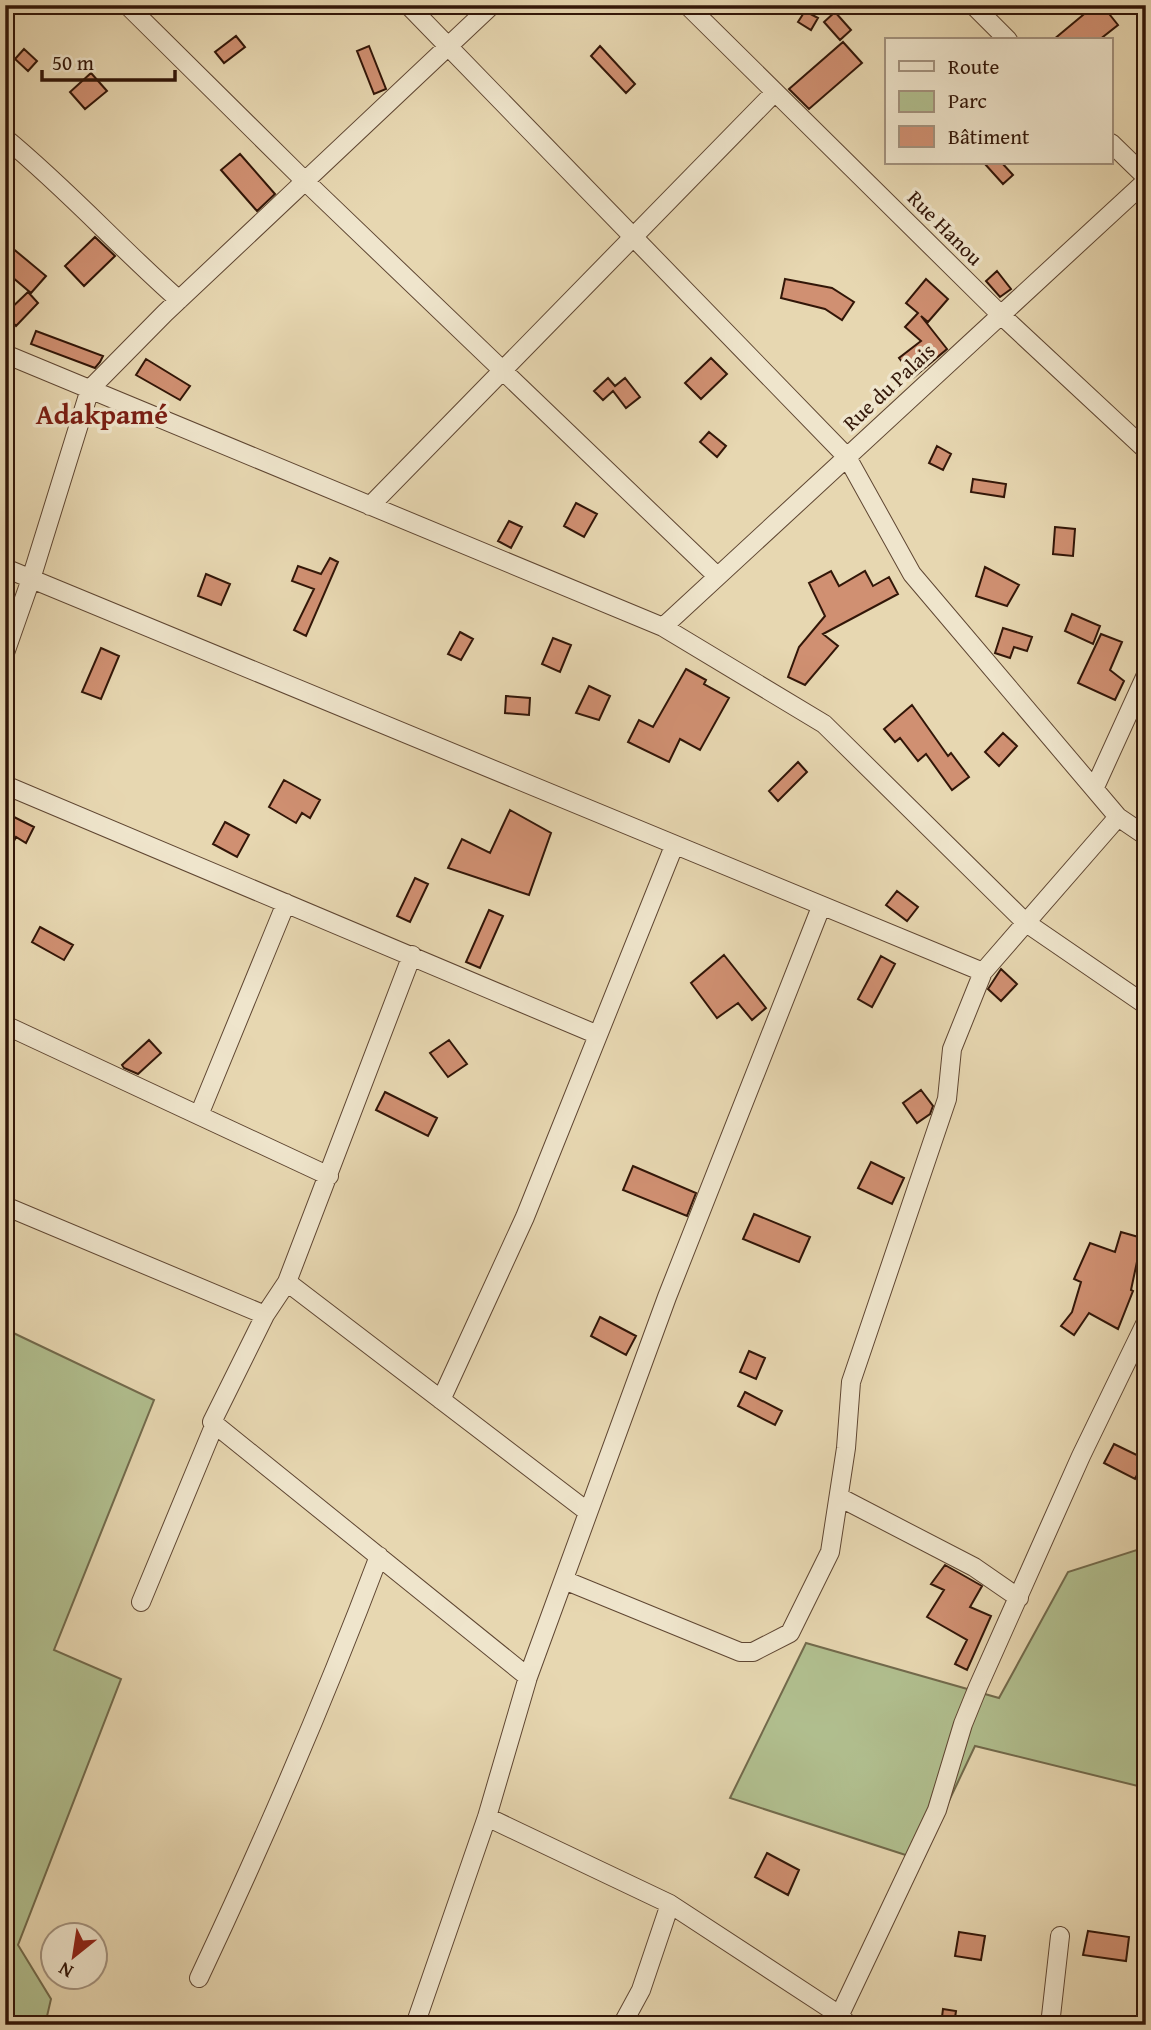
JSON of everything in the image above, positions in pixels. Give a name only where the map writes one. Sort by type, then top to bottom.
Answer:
[{"type":"street","points":[[127,5],[304,180],[717,576]]},
{"type":"street","points":[[408,5],[847,457],[912,574],[1096,787],[1118,817],[1146,836]]},
{"type":"street","points":[[5,653],[31,579],[90,388],[304,180],[492,5]]},
{"type":"street","name":"Rue Hanou","points":[[687,5],[1000,315],[1146,450]]},
{"type":"street","points":[[972,5],[1006,38]]},
{"type":"street","points":[[370,506],[775,92]]},
{"type":"street","points":[[5,138],[36,163],[179,300]]},
{"type":"street","points":[[1112,144],[1146,179]]},
{"type":"street","name":"Rue du Palais","points":[[663,627],[1146,179]]},
{"type":"street","points":[[5,354],[663,627],[824,724],[1025,922],[1146,1005]]},
{"type":"street","points":[[5,568],[983,972]]},
{"type":"street","points":[[1096,787],[1146,675]]},
{"type":"street","points":[[5,785],[598,1035]]},
{"type":"street","points":[[564,1580],[740,1652],[753,1652],[790,1633],[830,1552],[839,1497],[851,1382],[947,1099],[952,1049],[983,972],[1118,817]]},
{"type":"street","points":[[441,1399],[525,1217],[674,846]]},
{"type":"street","points":[[198,1115],[286,903]]},
{"type":"street","points":[[415,2025],[488,1817],[528,1677],[667,1297],[821,907]]},
{"type":"street","points":[[142,1602],[214,1426],[212,1419],[265,1315],[287,1282],[412,956]]},
{"type":"street","points":[[5,1025],[329,1176]]},
{"type":"street","points":[[5,1206],[265,1315]]},
{"type":"street","points":[[287,1282],[589,1512]]},
{"type":"street","points":[[488,1817],[670,1904],[841,2022],[937,1810],[964,1724],[1018,1598],[1146,1322]]},
{"type":"street","points":[[214,1426],[242,1444],[528,1677]]},
{"type":"street","points":[[839,1497],[974,1567],[1018,1598]]},
{"type":"street","points":[[198,1978],[246,1872],[266,1835],[332,1679],[379,1556]]},
{"type":"street","points":[[622,2025],[641,1990],[670,1904]]},
{"type":"street","points":[[1050,2025],[1060,1936]]},
{"type":"green space","points":[[5,1329],[154,1400],[54,1650],[121,1679],[18,1945],[38,1978],[38,1992],[47,1992],[51,1999],[45,2025],[5,2025]]},
{"type":"green space","points":[[1146,1547],[1146,1788],[975,1746],[921,1860],[730,1798],[806,1643],[999,1698],[1068,1572]]},
{"type":"building","points":[[1095,5],[1102,5],[1118,25],[1102,38],[1055,38]]},
{"type":"building","points":[[805,11],[818,18],[811,30],[798,22]]},
{"type":"building","points":[[835,12],[851,30],[840,40],[824,22]]},
{"type":"building","points":[[236,36],[245,47],[224,63],[215,52]]},
{"type":"building","points":[[843,42],[862,63],[809,109],[789,89]]},
{"type":"building","points":[[369,46],[386,89],[374,94],[357,51]]},
{"type":"building","points":[[600,46],[635,84],[626,93],[591,56]]},
{"type":"building","points":[[24,49],[37,61],[28,71],[15,59]]},
{"type":"building","points":[[91,73],[107,91],[85,109],[70,92]]},
{"type":"building","points":[[240,154],[275,194],[257,211],[221,170]]},
{"type":"building","points":[[985,164],[1003,164],[1013,175],[1003,184]]},
{"type":"building","points":[[95,237],[115,256],[84,286],[65,266]]},
{"type":"building","points":[[5,242],[46,276],[31,293],[5,271]]},
{"type":"building","points":[[997,271],[1011,289],[1000,297],[986,281]]},
{"type":"building","points":[[785,279],[832,288],[854,302],[842,320],[825,309],[781,298]]},
{"type":"building","points":[[926,279],[948,299],[928,322],[921,316],[947,349],[914,377],[899,358],[921,341],[905,327],[918,313],[906,303]]},
{"type":"building","points":[[28,292],[38,303],[16,326],[5,314]]},
{"type":"building","points":[[36,331],[103,356],[95,368],[31,344]]},
{"type":"building","points":[[711,358],[727,374],[701,399],[685,383]]},
{"type":"building","points":[[146,359],[190,386],[180,400],[136,375]]},
{"type":"building","points":[[608,378],[615,386],[625,378],[640,397],[626,408],[613,391],[603,400],[594,391]]},
{"type":"building","points":[[709,432],[726,446],[717,457],[700,442]]},
{"type":"building","points":[[937,446],[951,454],[943,470],[929,463]]},
{"type":"building","points":[[973,479],[1006,484],[1004,497],[971,492]]},
{"type":"building","points":[[576,503],[597,514],[584,537],[564,526]]},
{"type":"building","points":[[509,521],[522,527],[511,548],[498,541]]},
{"type":"building","points":[[1055,527],[1075,529],[1073,556],[1053,554]]},
{"type":"building","points":[[330,558],[338,562],[306,636],[294,630],[314,589],[292,581],[298,566],[321,574]]},
{"type":"building","points":[[985,567],[1019,585],[1007,606],[976,596]]},
{"type":"building","points":[[831,571],[839,586],[865,571],[873,586],[889,577],[898,594],[823,634],[838,646],[805,685],[788,677],[799,647],[825,616],[809,583]]},
{"type":"building","points":[[206,574],[230,584],[221,605],[198,596]]},
{"type":"building","points":[[1072,614],[1100,626],[1093,644],[1065,631]]},
{"type":"building","points":[[1003,628],[1032,637],[1027,651],[1014,647],[1010,658],[995,653]]},
{"type":"building","points":[[460,632],[473,639],[461,660],[448,654]]},
{"type":"building","points":[[1101,634],[1122,642],[1110,670],[1124,681],[1115,700],[1078,683]]},
{"type":"building","points":[[553,638],[571,645],[560,672],[542,664]]},
{"type":"building","points":[[101,648],[119,656],[101,699],[82,692]]},
{"type":"building","points":[[686,669],[706,680],[704,684],[729,698],[700,750],[680,739],[669,762],[628,742],[639,720],[653,727]]},
{"type":"building","points":[[589,686],[610,696],[599,720],[576,713]]},
{"type":"building","points":[[506,696],[530,698],[529,715],[505,713]]},
{"type":"building","points":[[912,705],[948,756],[951,753],[969,777],[952,790],[926,754],[918,761],[900,738],[895,742],[884,729]]},
{"type":"building","points":[[1003,733],[1017,746],[999,766],[985,752]]},
{"type":"building","points":[[798,762],[807,772],[778,801],[769,791]]},
{"type":"building","points":[[284,780],[320,800],[310,818],[302,813],[296,823],[269,807]]},
{"type":"building","points":[[510,810],[551,833],[529,895],[448,868],[462,839],[490,853]]},
{"type":"building","points":[[10,815],[34,827],[26,843],[16,837],[5,858],[5,816]]},
{"type":"building","points":[[225,822],[249,835],[237,857],[213,844]]},
{"type":"building","points":[[415,878],[428,884],[410,922],[397,916]]},
{"type":"building","points":[[897,891],[918,907],[907,921],[886,905]]},
{"type":"building","points":[[489,910],[503,916],[480,968],[466,962]]},
{"type":"building","points":[[40,927],[73,945],[64,960],[32,942]]},
{"type":"building","points":[[724,955],[766,1008],[752,1020],[738,1003],[717,1018],[691,983]]},
{"type":"building","points":[[881,956],[895,964],[872,1007],[858,999]]},
{"type":"building","points":[[1001,969],[1017,984],[1001,1001],[988,989]]},
{"type":"building","points":[[149,1040],[161,1053],[138,1074],[124,1068],[122,1065]]},
{"type":"building","points":[[449,1040],[467,1064],[448,1077],[430,1053]]},
{"type":"building","points":[[921,1090],[933,1106],[930,1114],[917,1123],[903,1103]]},
{"type":"building","points":[[385,1092],[437,1118],[428,1136],[376,1110]]},
{"type":"building","points":[[871,1162],[904,1178],[892,1204],[858,1188]]},
{"type":"building","points":[[633,1166],[696,1193],[687,1216],[623,1190]]},
{"type":"building","points":[[754,1214],[810,1237],[799,1262],[743,1239]]},
{"type":"building","points":[[1121,1232],[1142,1238],[1131,1290],[1133,1291],[1118,1329],[1089,1313],[1074,1335],[1061,1326],[1072,1312],[1081,1282],[1074,1279],[1090,1243],[1115,1252]]},
{"type":"building","points":[[600,1317],[636,1336],[626,1355],[591,1336]]},
{"type":"building","points":[[749,1351],[765,1358],[756,1379],[740,1372]]},
{"type":"building","points":[[745,1392],[782,1411],[775,1425],[738,1406]]},
{"type":"building","points":[[1114,1444],[1145,1459],[1135,1479],[1104,1463]]},
{"type":"building","points":[[945,1565],[982,1586],[970,1607],[991,1616],[967,1670],[955,1664],[967,1640],[927,1617],[944,1590],[931,1584]]},
{"type":"building","points":[[767,1853],[799,1870],[788,1895],[755,1877]]},
{"type":"building","points":[[1088,1931],[1129,1937],[1126,1961],[1083,1955]]},
{"type":"building","points":[[959,1932],[985,1936],[981,1960],[955,1956]]},
{"type":"building","points":[[943,2009],[956,2011],[954,2025],[941,2025]]},
{"type":"district","name":"Adakpamé","points":[[102,414]]}]
